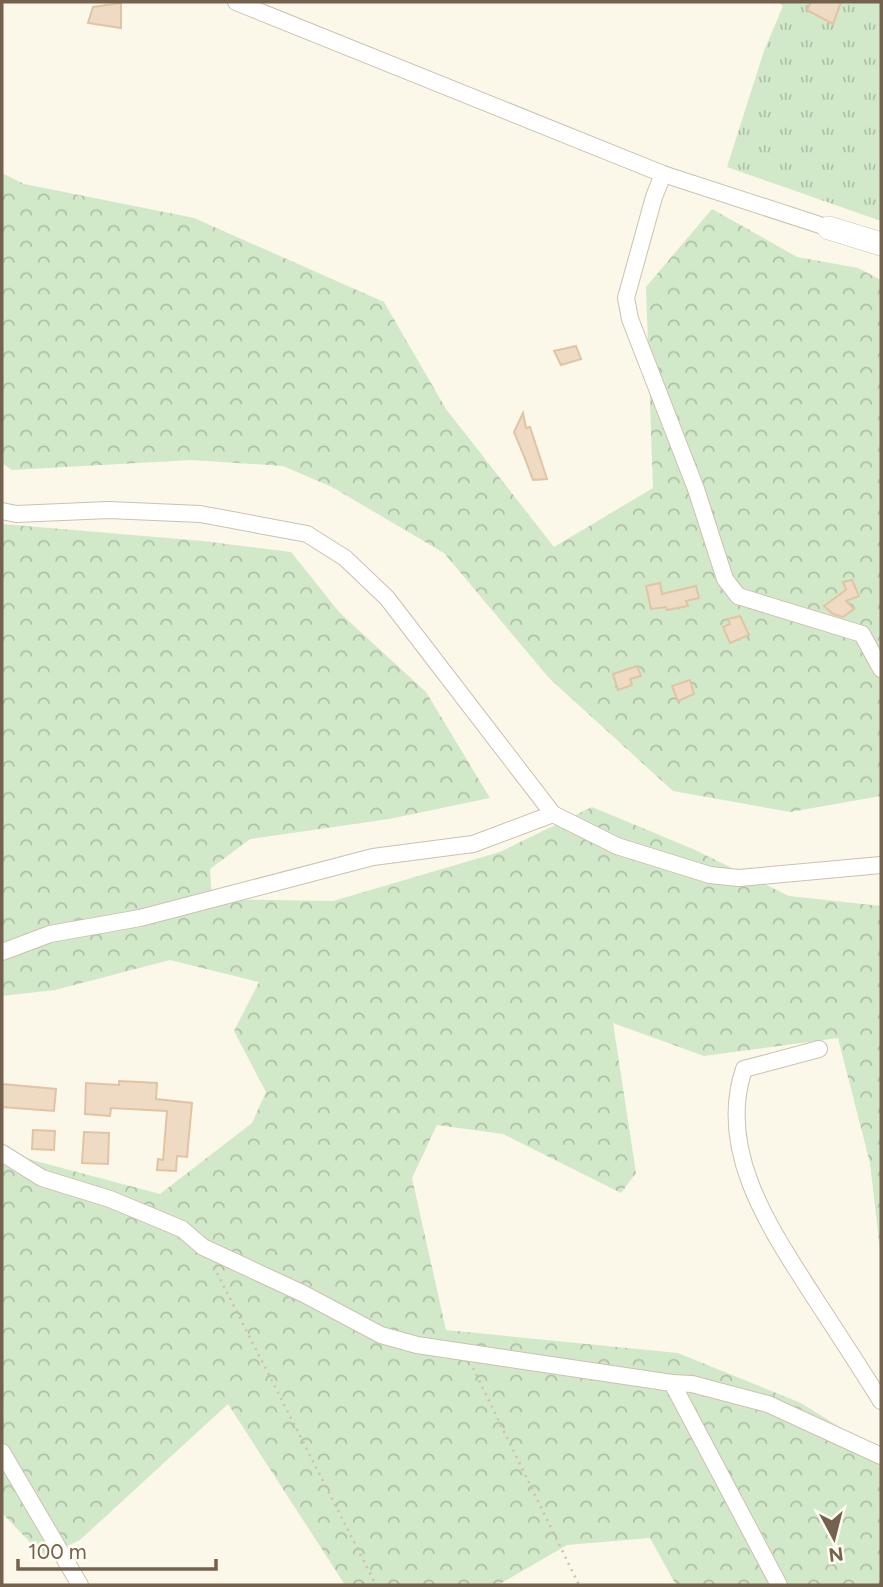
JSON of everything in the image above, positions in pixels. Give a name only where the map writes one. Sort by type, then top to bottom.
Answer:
[{"type":"street","points":[[236,2],[663,174],[881,244]]},
{"type":"street","points":[[663,174],[626,298],[630,319],[696,489],[725,579],[738,596],[862,634],[881,669]]},
{"type":"street","points":[[2,511],[16,514],[109,510],[200,514],[307,534],[345,558],[387,598],[553,814],[617,846],[710,875],[739,878],[881,865]]},
{"type":"street","points":[[2,952],[50,934],[140,918],[373,857],[473,844],[553,814]]},
{"type":"street","points":[[819,1049],[744,1069],[738,1086],[737,1116],[743,1164],[774,1234],[881,1401]]},
{"type":"street","points":[[2,1153],[42,1178],[110,1199],[182,1229],[204,1247],[304,1294],[381,1335],[417,1345],[692,1384],[768,1404],[881,1456]]},
{"type":"street","points":[[672,1383],[779,1585]]},
{"type":"street","points":[[2,1452],[79,1585]]},
{"type":"path","points":[[204,1247],[376,1585]]},
{"type":"path","points":[[465,1352],[579,1585]]},
{"type":"green space","points":[[778,2],[881,2],[881,221],[727,167],[764,51],[783,6]]},
{"type":"green space","points":[[2,173],[24,184],[194,218],[384,302],[446,409],[554,547],[653,488],[646,287],[712,209],[797,257],[858,268],[881,280],[881,796],[790,812],[673,791],[549,678],[444,553],[332,487],[283,466],[191,460],[12,470],[2,463]]},
{"type":"green space","points":[[2,524],[203,541],[291,552],[340,613],[426,692],[490,798],[389,819],[250,839],[210,869],[212,899],[333,901],[500,852],[592,807],[693,849],[789,896],[881,906],[881,1258],[870,1163],[838,1038],[704,1056],[613,1023],[636,1173],[621,1193],[503,1134],[437,1125],[412,1178],[446,1330],[678,1353],[801,1403],[881,1453],[881,1585],[676,1585],[650,1538],[567,1545],[498,1585],[345,1585],[228,1404],[80,1540],[44,1557],[2,1513],[2,1152],[160,1194],[252,1123],[266,1092],[234,1031],[259,982],[170,960],[55,990],[2,996]]},
{"type":"building","points":[[811,2],[841,2],[833,24],[807,10]]},
{"type":"building","points":[[121,3],[121,28],[88,23],[93,7]]},
{"type":"building","points":[[576,346],[581,359],[561,365],[554,351]]},
{"type":"building","points":[[523,413],[526,428],[530,427],[547,479],[533,480],[514,432]]},
{"type":"building","points":[[852,580],[859,596],[846,601],[854,609],[843,617],[833,614],[824,606],[846,590],[843,582]]},
{"type":"building","points":[[660,583],[662,594],[696,586],[699,598],[686,601],[688,606],[667,610],[666,607],[651,609],[646,586]]},
{"type":"building","points":[[740,616],[749,635],[730,643],[723,627],[730,624],[728,619]]},
{"type":"building","points":[[637,666],[641,676],[630,679],[632,685],[618,690],[613,674]]},
{"type":"building","points":[[690,680],[694,694],[678,701],[672,686]]},
{"type":"building","points":[[119,1081],[157,1083],[156,1099],[192,1103],[187,1157],[177,1156],[176,1171],[157,1170],[158,1159],[163,1160],[167,1111],[111,1108],[110,1116],[85,1114],[86,1083],[119,1085]]},
{"type":"building","points":[[2,1084],[56,1089],[54,1111],[2,1107]]},
{"type":"building","points":[[33,1130],[55,1131],[54,1150],[32,1149]]},
{"type":"building","points":[[84,1132],[109,1133],[108,1164],[82,1163]]}]
